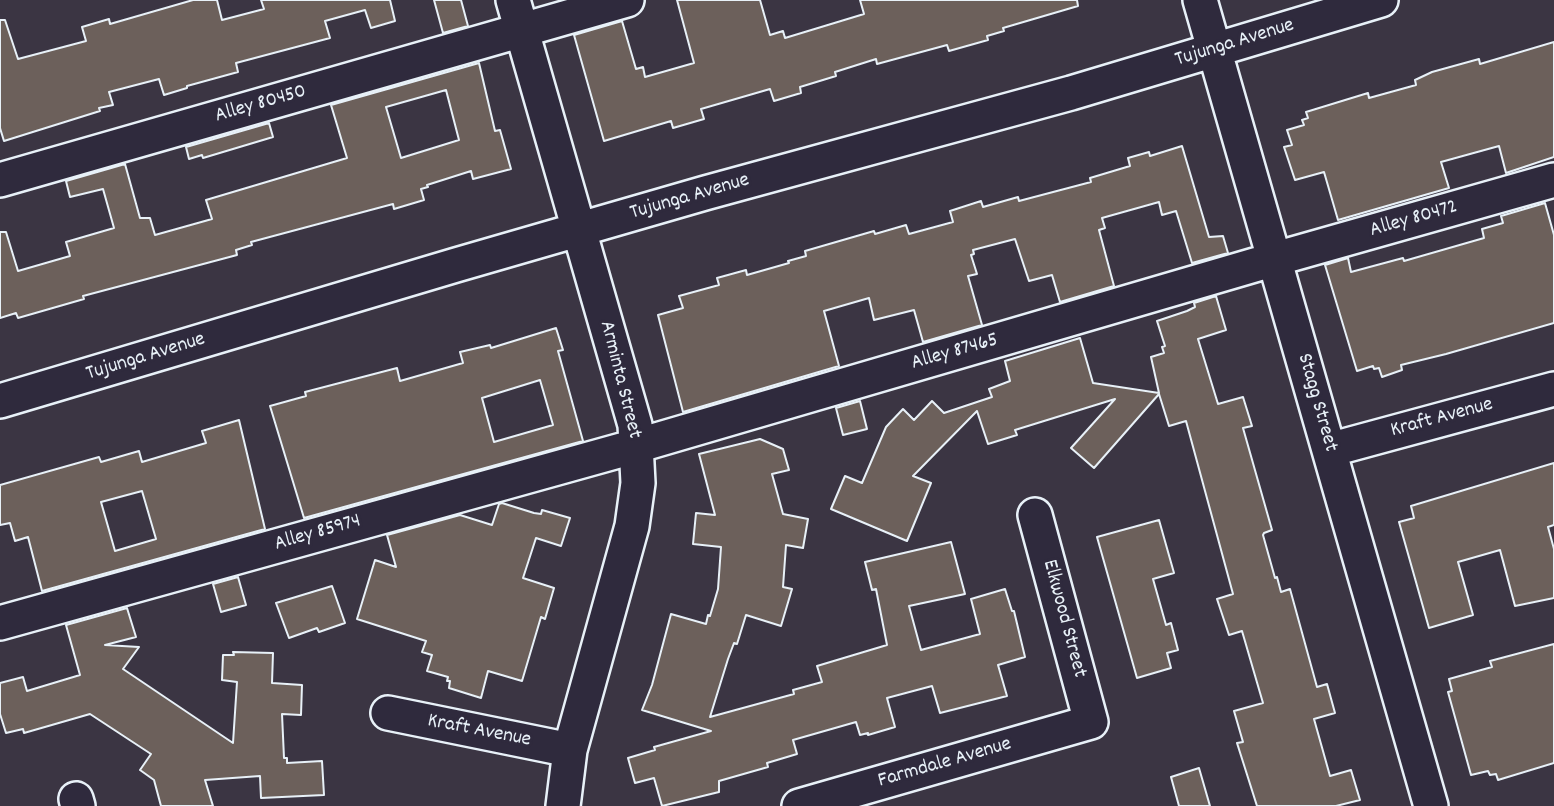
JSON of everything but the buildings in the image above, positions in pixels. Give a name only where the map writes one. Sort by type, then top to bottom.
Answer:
[{"type":"street","name":"Alley 80450","points":[[0,180],[517,15],[628,0]]},
{"type":"street","name":"Stagg Street","points":[[1200,0],[1431,806]]},
{"type":"street","name":"Tujunga Avenue","points":[[0,401],[578,230],[1214,51],[1381,0]]},
{"type":"street","name":"Arminta Street","points":[[517,15],[635,425],[638,483],[632,526],[569,750],[564,806]]},
{"type":"street","name":"Alley 80472","points":[[1275,259],[1554,180]]},
{"type":"street","name":"Alley 87465","points":[[636,446],[1275,259]]},
{"type":"street","name":"Kraft Avenue","points":[[1329,450],[1554,388]]},
{"type":"street","name":"Alley 85974","points":[[0,623],[636,446]]},
{"type":"street","name":"Elkwood Street","points":[[1035,516],[1091,722]]},
{"type":"street","name":"Kraft Avenue","points":[[388,713],[569,750]]},
{"type":"street","name":"Farmdale Avenue","points":[[799,806],[1091,722]]}]
